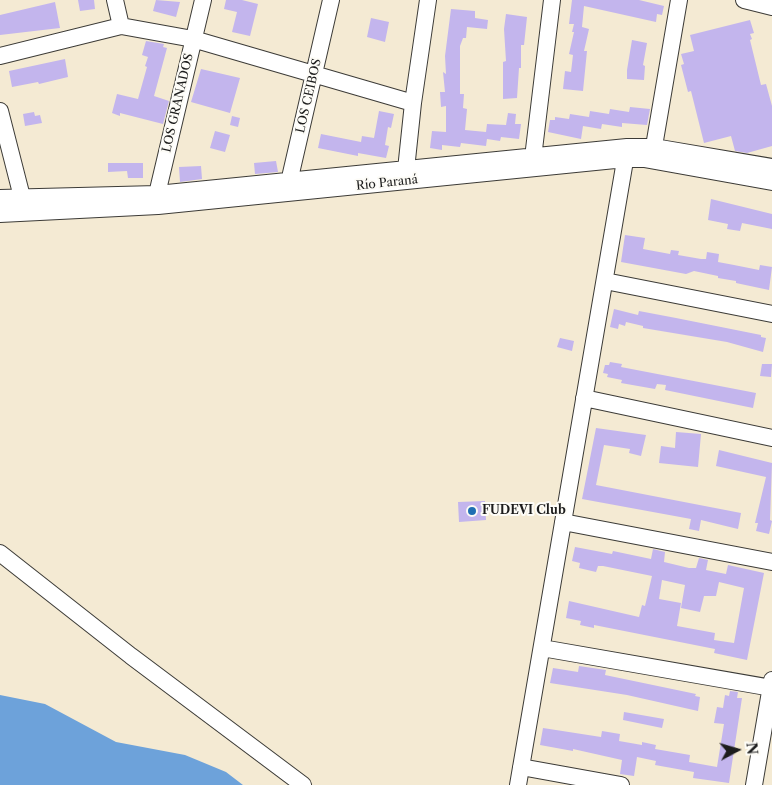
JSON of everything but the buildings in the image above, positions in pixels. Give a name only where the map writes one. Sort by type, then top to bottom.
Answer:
[{"type":"street","points":[[115,0],[121,26]]},
{"type":"street","name":"LOS GRANADOS","points":[[157,200],[203,0]]},
{"type":"street","name":"LOS CEIBOS","points":[[289,188],[331,0]]},
{"type":"street","points":[[405,175],[428,0]]},
{"type":"street","points":[[532,162],[552,0]]},
{"type":"street","points":[[653,154],[678,0]]},
{"type":"street","points":[[748,0],[772,7]]},
{"type":"street","points":[[0,56],[121,26],[193,39],[413,103]]},
{"type":"street","points":[[0,111],[22,205]]},
{"type":"street","points":[[518,785],[626,153]]},
{"type":"street","name":"Río Paraná","points":[[0,198],[22,205],[157,200],[626,153],[653,154],[772,167]]},
{"type":"street","name":"Río Paraná","points":[[653,154],[772,182]]},
{"type":"street","name":"Río Paraná","points":[[0,214],[22,205]]},
{"type":"street","points":[[605,281],[772,314]]},
{"type":"street","points":[[584,398],[772,438]]},
{"type":"street","points":[[563,522],[772,562]]},
{"type":"street","points":[[0,553],[131,656],[302,785]]},
{"type":"street","points":[[542,648],[772,685],[754,785]]},
{"type":"street","points":[[521,767],[621,785]]},
{"type":"water","points":[[0,695],[45,704],[116,742],[185,755],[226,772],[243,785],[0,785]]},
{"type":"place","name":"FUDEVI Club","points":[[472,511]]}]
